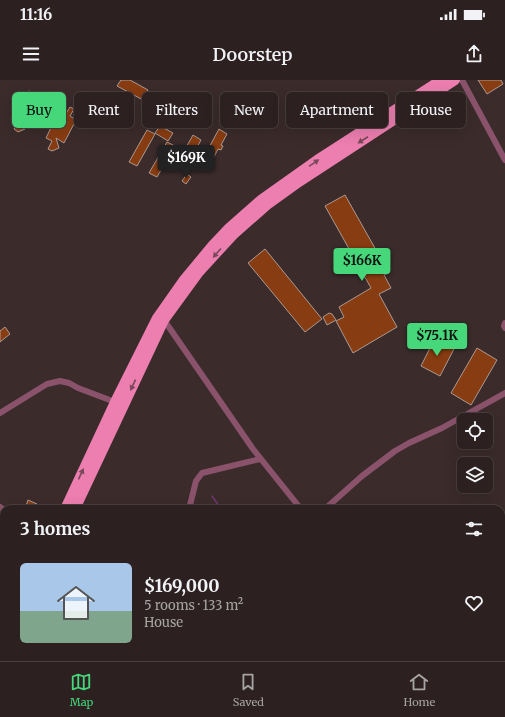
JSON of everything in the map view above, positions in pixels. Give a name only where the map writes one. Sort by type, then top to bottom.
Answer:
[{"type":"highway","points":[[66,505],[114,402],[157,318],[183,281],[212,246],[229,228],[262,199],[296,174],[441,80]]},
{"type":"highway","points":[[77,505],[146,355],[164,320],[190,284],[222,247],[233,235],[267,205],[299,182],[454,80]]},
{"type":"street","points":[[462,80],[505,160]]},
{"type":"street","points":[[164,320],[231,420],[260,459],[298,505]]},
{"type":"street","points":[[505,323],[505,328]]},
{"type":"street","points":[[0,413],[47,384],[60,381],[69,383],[114,402]]},
{"type":"street","points":[[329,505],[362,476],[395,451],[442,428],[505,393]]},
{"type":"street","points":[[190,505],[196,481],[202,473],[260,459]]},
{"type":"building","points":[[121,80],[130,80],[148,90],[147,92],[142,92],[142,99],[134,95],[134,92],[128,92],[117,86]]},
{"type":"building","points":[[478,80],[501,80],[503,84],[487,94]]},
{"type":"building","points":[[70,107],[74,109],[70,116],[74,119],[74,124],[64,143],[56,138],[59,148],[52,151],[48,149],[52,141],[46,138],[51,128],[66,128],[66,113]]},
{"type":"building","points":[[25,128],[25,129],[18,132],[14,129]]},
{"type":"building","points":[[159,128],[164,128],[173,133],[168,141],[155,133]]},
{"type":"building","points":[[219,129],[227,134],[221,145],[223,146],[221,150],[218,149],[213,159],[205,155]]},
{"type":"building","points":[[147,130],[155,134],[137,166],[129,162]]},
{"type":"building","points":[[193,135],[201,140],[189,162],[180,158]]},
{"type":"building","points":[[167,142],[175,146],[157,177],[149,173]]},
{"type":"building","points":[[187,174],[191,177],[186,184],[182,181]]},
{"type":"building","points":[[345,195],[389,273],[384,275],[391,288],[379,294],[397,327],[353,353],[336,321],[344,317],[339,307],[371,288],[325,206]]},
{"type":"building","points":[[265,249],[322,319],[305,332],[248,263]]},
{"type":"building","points":[[329,313],[332,314],[336,320],[327,325],[323,317]]},
{"type":"building","points":[[5,327],[10,334],[0,342],[0,331]]},
{"type":"building","points":[[435,338],[454,349],[440,376],[421,366]]},
{"type":"building","points":[[477,348],[497,360],[471,405],[451,393]]},
{"type":"building","points":[[28,500],[37,504],[37,505],[26,505]]},
{"type":"waterway","points":[[212,496],[218,505]]}]
